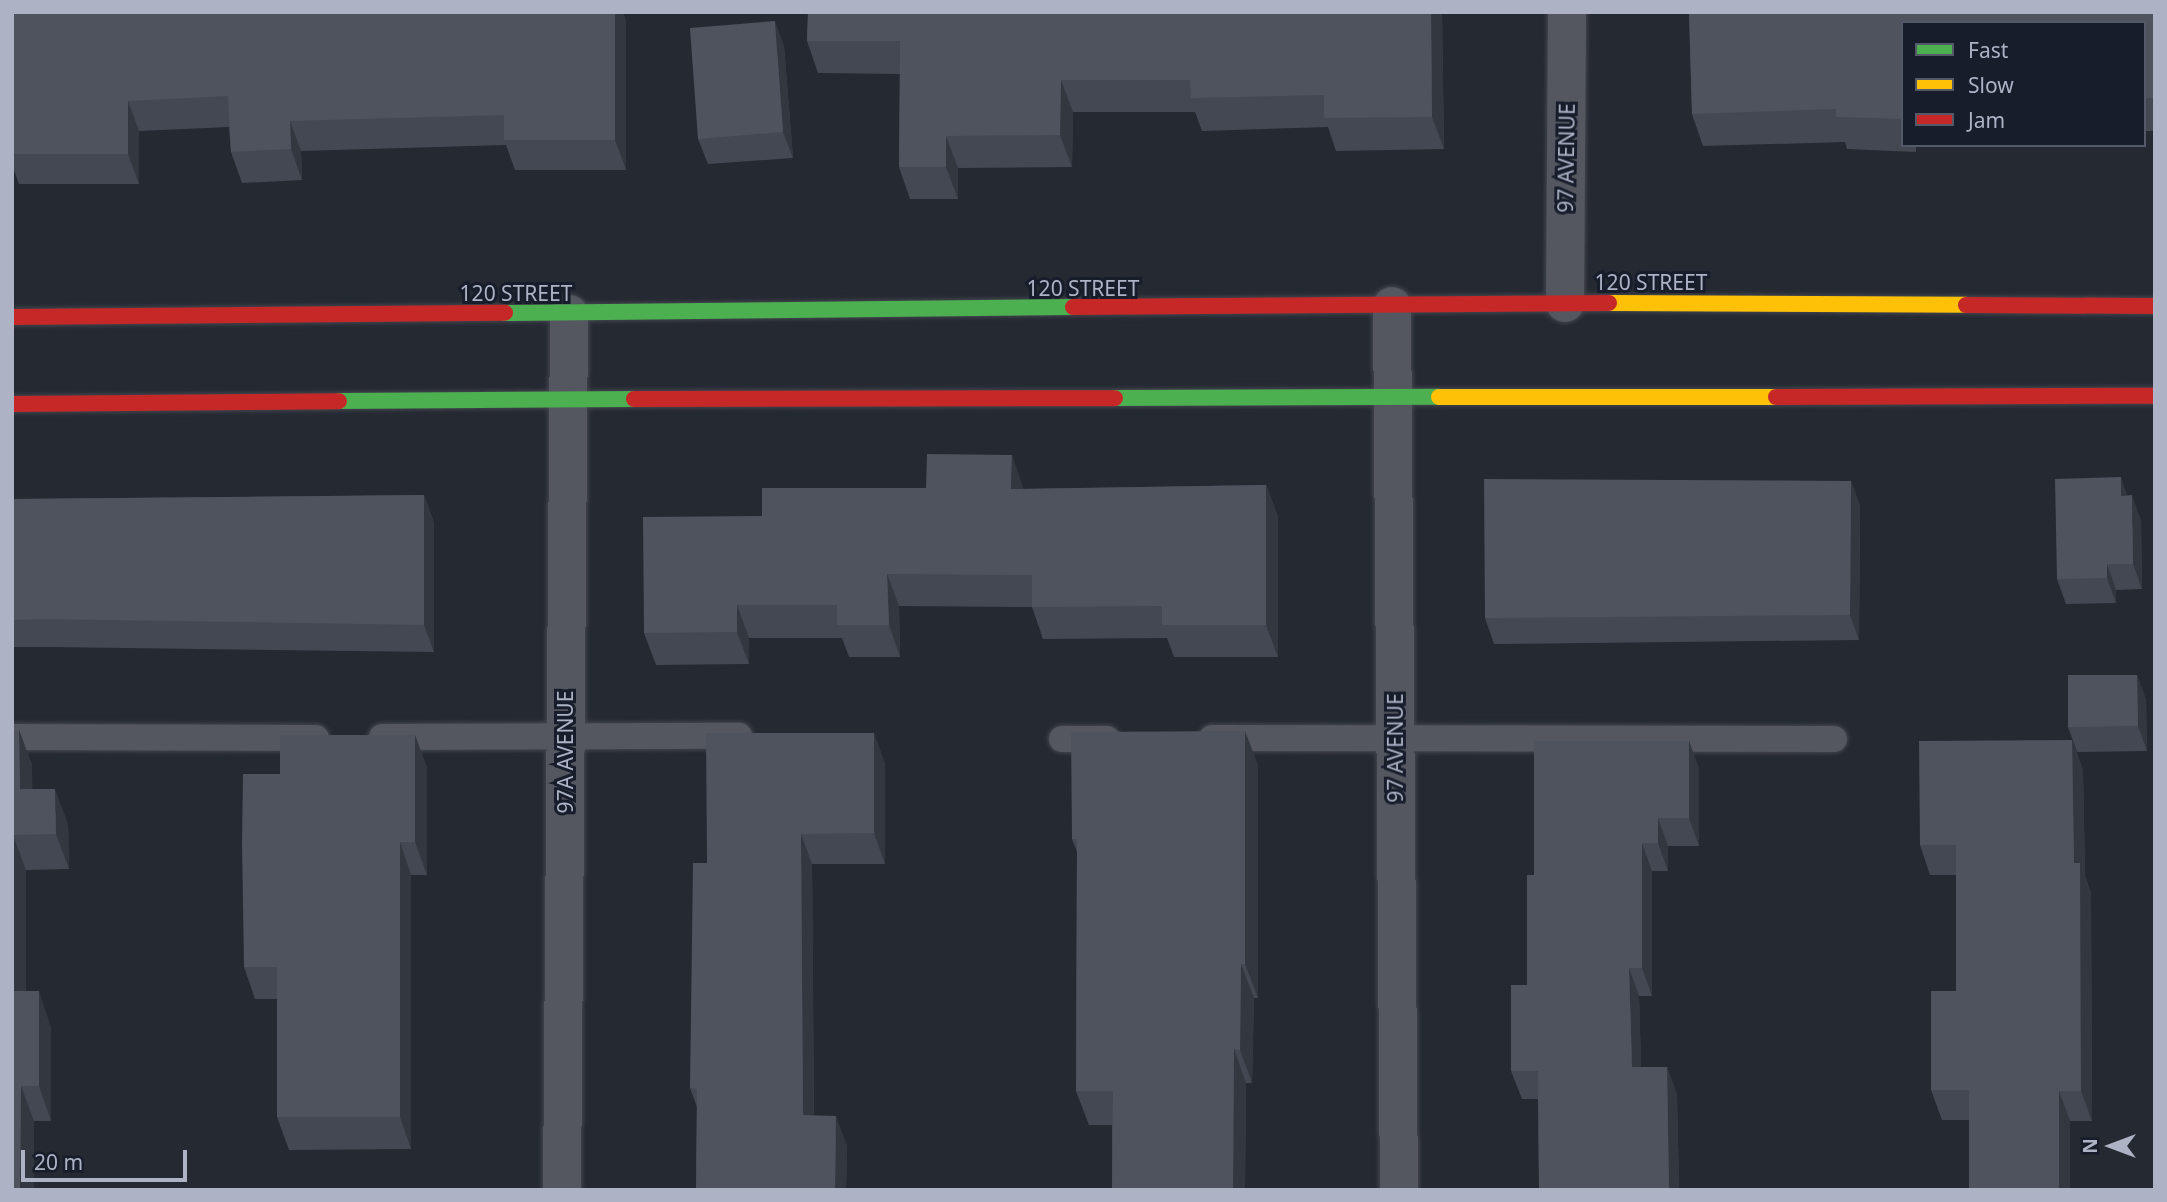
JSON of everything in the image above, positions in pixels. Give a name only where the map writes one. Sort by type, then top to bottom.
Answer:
[{"type":"main road","name":"120 STREET","points":[[12,317],[1565,303],[2155,306]]},
{"type":"main road","points":[[12,404],[567,399],[2155,396]]},
{"type":"street","name":"97 AVENUE","points":[[1565,303],[1567,12]]},
{"type":"street","name":"97 AVENUE","points":[[1392,306],[1399,1190]]},
{"type":"street","name":"97A AVENUE","points":[[562,1190],[569,314]]},
{"type":"lane","points":[[12,737],[771,736]]},
{"type":"lane","points":[[1062,739],[1131,738]]},
{"type":"lane","points":[[1187,738],[1833,739]]},
{"type":"building","points":[[615,12],[615,140],[504,140],[504,115],[290,121],[291,149],[231,152],[228,96],[128,101],[128,154],[12,154],[12,13]]},
{"type":"building","points":[[808,12],[1431,12],[1432,117],[1324,118],[1324,95],[1191,98],[1190,80],[1061,80],[1060,135],[946,136],[946,167],[899,167],[900,41],[807,41]]},
{"type":"building","points":[[1689,12],[2155,12],[2155,98],[2146,98],[2146,21],[1901,21],[1901,119],[1836,117],[1836,109],[1692,114]]},
{"type":"building","points":[[775,21],[783,132],[698,139],[690,28]]},
{"type":"building","points":[[927,454],[1012,455],[1011,489],[1266,485],[1266,625],[1162,625],[1162,606],[1032,607],[1032,575],[887,574],[889,625],[837,625],[837,605],[737,605],[737,632],[644,633],[643,517],[762,516],[762,488],[926,488]]},
{"type":"building","points":[[2121,477],[2121,496],[2132,495],[2133,564],[2107,564],[2107,578],[2057,579],[2055,479]]},
{"type":"building","points":[[1484,479],[1851,481],[1850,615],[1485,618]]},
{"type":"building","points":[[424,495],[424,625],[12,620],[12,499]]},
{"type":"building","points":[[2068,675],[2137,675],[2138,726],[2068,727]]},
{"type":"building","points":[[12,730],[19,730],[20,789],[55,789],[56,834],[13,835],[13,991],[39,991],[39,1086],[21,1086],[20,1190],[12,1190]]},
{"type":"building","points":[[1245,731],[1245,964],[1241,964],[1240,1050],[1234,1049],[1233,1190],[1112,1190],[1113,1091],[1076,1091],[1077,839],[1072,839],[1071,732]]},
{"type":"building","points":[[706,733],[874,733],[874,833],[801,834],[803,1115],[836,1116],[835,1190],[696,1190],[697,1089],[690,1088],[693,863],[707,863]]},
{"type":"building","points":[[280,735],[415,735],[415,842],[400,842],[400,1117],[277,1117],[277,967],[244,967],[242,842],[243,774],[280,774]]},
{"type":"building","points":[[2072,740],[2074,863],[2080,863],[2081,1091],[2059,1091],[2059,1190],[1969,1190],[1969,1090],[1931,1090],[1931,991],[1956,991],[1956,845],[1920,845],[1919,741]]},
{"type":"building","points":[[1534,741],[1689,741],[1689,818],[1658,818],[1658,843],[1642,843],[1642,968],[1629,968],[1632,1067],[1667,1067],[1669,1190],[1539,1190],[1538,1071],[1511,1071],[1511,985],[1527,985],[1527,875],[1534,875]]},
{"type":"traffic: fast","points":[[505,313],[1073,307]]},
{"type":"traffic: fast","points":[[1115,398],[1439,397]]},
{"type":"traffic: fast","points":[[339,401],[634,399]]},
{"type":"traffic: slow","points":[[1609,303],[1966,305]]},
{"type":"traffic: slow","points":[[1439,397],[1776,397]]},
{"type":"traffic: jam","points":[[1073,307],[1609,303]]},
{"type":"traffic: jam","points":[[1966,305],[2155,306]]},
{"type":"traffic: jam","points":[[12,317],[505,313]]},
{"type":"traffic: jam","points":[[1776,397],[2155,396]]},
{"type":"traffic: jam","points":[[634,399],[1115,398]]},
{"type":"traffic: jam","points":[[12,404],[339,401]]}]
